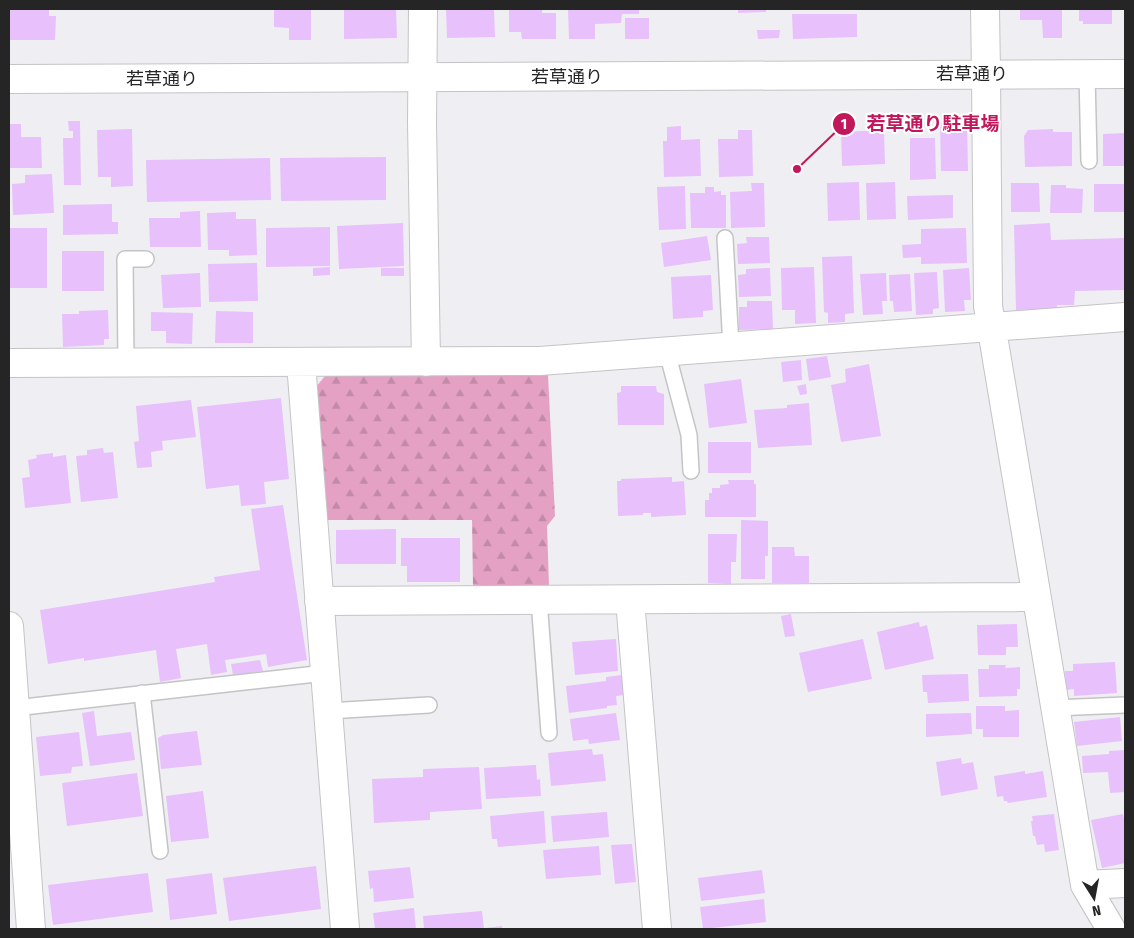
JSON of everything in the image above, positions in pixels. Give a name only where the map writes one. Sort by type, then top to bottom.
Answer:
[{"type":"street","points":[[423,9],[426,362]]},
{"type":"street","points":[[985,9],[988,306],[1035,597],[1085,885],[1111,929]]},
{"type":"street","name":"若草通り","points":[[9,80],[1125,74]]},
{"type":"street","points":[[9,363],[540,361],[1125,316]]},
{"type":"street","points":[[301,363],[345,929]]},
{"type":"street","points":[[319,601],[1035,597]]},
{"type":"street","points":[[630,600],[656,929]]},
{"type":"street","points":[[9,626],[15,708],[15,794],[31,929]]},
{"type":"street","points":[[1085,885],[1125,883]]},
{"type":"lane","points":[[1087,74],[1089,161]]},
{"type":"lane","points":[[725,238],[732,347]]},
{"type":"lane","points":[[126,363],[125,259],[146,259]]},
{"type":"lane","points":[[667,352],[689,435],[692,471]]},
{"type":"lane","points":[[539,600],[549,733]]},
{"type":"lane","points":[[15,708],[325,673]]},
{"type":"lane","points":[[142,693],[160,851]]},
{"type":"lane","points":[[328,711],[429,705]]},
{"type":"lane","points":[[1054,708],[1125,705]]},
{"type":"green space","points":[[548,375],[555,516],[547,526],[549,586],[473,587],[472,520],[327,520],[316,387],[325,376]]},
{"type":"building","points":[[10,9],[49,9],[49,16],[56,16],[55,40],[10,40]]},
{"type":"building","points":[[274,9],[311,9],[311,40],[289,40],[289,28],[274,27]]},
{"type":"building","points":[[344,9],[396,9],[397,38],[344,39]]},
{"type":"building","points":[[494,9],[495,37],[447,38],[446,10]]},
{"type":"building","points":[[509,9],[542,9],[542,13],[556,13],[556,39],[522,39],[521,32],[509,32]]},
{"type":"building","points":[[568,9],[639,9],[639,14],[622,14],[621,23],[595,24],[595,39],[569,39]]},
{"type":"building","points":[[738,9],[766,9],[766,12],[738,13]]},
{"type":"building","points":[[1020,9],[1062,9],[1062,38],[1043,38],[1042,20],[1020,20]]},
{"type":"building","points":[[1079,9],[1112,9],[1112,24],[1083,24],[1083,21],[1079,21]]},
{"type":"building","points":[[792,14],[857,14],[857,37],[793,39]]},
{"type":"building","points":[[625,18],[649,18],[649,39],[625,39]]},
{"type":"building","points":[[757,30],[780,30],[779,38],[758,39]]},
{"type":"building","points":[[68,121],[80,121],[81,185],[64,185],[63,138],[73,138],[73,131],[69,131]]},
{"type":"building","points":[[967,122],[968,171],[941,171],[940,123]]},
{"type":"building","points":[[9,124],[21,124],[21,137],[41,137],[42,168],[9,168]]},
{"type":"building","points":[[681,126],[681,140],[700,139],[701,176],[664,177],[663,141],[667,141],[667,127]]},
{"type":"building","points":[[132,129],[133,186],[111,187],[111,177],[98,177],[97,130]]},
{"type":"building","points":[[1053,129],[1053,132],[1072,132],[1072,166],[1025,167],[1024,136],[1028,130]]},
{"type":"building","points":[[738,130],[752,130],[753,176],[719,177],[718,139],[738,139]]},
{"type":"building","points":[[884,130],[885,164],[842,166],[841,132]]},
{"type":"building","points":[[1125,133],[1125,166],[1103,166],[1103,134]]},
{"type":"building","points":[[910,138],[935,138],[936,179],[910,180]]},
{"type":"building","points":[[386,157],[386,200],[281,201],[280,158]]},
{"type":"building","points":[[270,158],[271,200],[147,202],[146,160]]},
{"type":"building","points":[[52,174],[54,213],[13,215],[12,184],[25,183],[25,175]]},
{"type":"building","points":[[859,182],[860,220],[828,221],[827,183]]},
{"type":"building","points":[[895,182],[896,219],[867,220],[866,183]]},
{"type":"building","points":[[751,183],[764,183],[765,227],[731,228],[730,192],[752,191]]},
{"type":"building","points":[[1011,183],[1039,183],[1040,212],[1011,212]]},
{"type":"building","points":[[1094,184],[1125,184],[1125,212],[1094,212]]},
{"type":"building","points":[[1051,185],[1066,185],[1066,188],[1083,189],[1082,213],[1050,213]]},
{"type":"building","points":[[685,186],[686,229],[659,230],[657,187]]},
{"type":"building","points":[[705,187],[714,187],[714,192],[721,191],[721,195],[726,195],[726,228],[691,228],[690,193],[705,193]]},
{"type":"building","points":[[953,195],[953,218],[908,220],[907,196]]},
{"type":"building","points":[[112,204],[112,222],[118,222],[118,234],[63,235],[63,205]]},
{"type":"building","points":[[200,211],[201,247],[150,247],[149,218],[180,218],[180,212]]},
{"type":"building","points":[[236,212],[236,219],[256,219],[257,255],[229,256],[229,250],[208,250],[207,213]]},
{"type":"building","points":[[403,223],[404,266],[339,269],[337,226]]},
{"type":"building","points":[[1050,223],[1051,240],[1125,238],[1125,290],[1075,291],[1074,305],[1057,305],[1057,309],[1016,310],[1014,225]]},
{"type":"building","points":[[330,227],[330,266],[266,267],[266,228]]},
{"type":"building","points":[[9,228],[47,228],[47,288],[9,288]]},
{"type":"building","points":[[966,228],[967,263],[921,264],[921,257],[903,258],[902,245],[921,244],[921,229]]},
{"type":"building","points":[[707,236],[711,260],[664,267],[661,243]]},
{"type":"building","points":[[746,237],[769,237],[770,263],[738,264],[737,244],[747,243]]},
{"type":"building","points":[[62,251],[104,251],[104,291],[62,291]]},
{"type":"building","points":[[852,256],[854,313],[845,314],[845,322],[828,323],[828,313],[824,312],[822,257]]},
{"type":"building","points":[[257,263],[258,301],[209,302],[208,264]]},
{"type":"building","points":[[330,267],[330,275],[313,276],[313,268]]},
{"type":"building","points":[[814,267],[816,323],[795,324],[795,310],[782,310],[781,268]]},
{"type":"building","points":[[381,268],[404,268],[404,276],[381,276]]},
{"type":"building","points":[[770,268],[771,296],[739,297],[738,275],[746,274],[746,269]]},
{"type":"building","points":[[969,268],[971,300],[964,300],[965,311],[945,312],[943,270]]},
{"type":"building","points":[[937,272],[939,308],[933,309],[933,314],[916,315],[914,273]]},
{"type":"building","points":[[200,273],[201,307],[163,308],[161,275]]},
{"type":"building","points":[[886,273],[887,301],[882,301],[883,314],[863,315],[860,274]]},
{"type":"building","points":[[910,274],[912,311],[894,312],[893,301],[890,301],[889,275]]},
{"type":"building","points":[[711,275],[713,310],[703,311],[703,317],[673,319],[671,277]]},
{"type":"building","points":[[747,301],[772,301],[773,329],[739,330],[739,307],[747,307]]},
{"type":"building","points":[[108,310],[109,339],[104,339],[104,345],[63,347],[62,314],[79,314],[79,311]]},
{"type":"building","points":[[216,311],[253,312],[253,343],[215,343]]},
{"type":"building","points":[[151,312],[193,313],[192,344],[166,343],[166,331],[151,331]]},
{"type":"building","points":[[827,356],[831,377],[809,381],[806,359]]},
{"type":"building","points":[[801,360],[802,380],[783,382],[781,362]]},
{"type":"building","points":[[869,364],[881,436],[841,442],[831,385],[846,382],[845,369]]},
{"type":"building","points":[[741,379],[747,423],[709,428],[704,384]]},
{"type":"building","points":[[806,384],[807,394],[800,395],[797,386]]},
{"type":"building","points":[[621,386],[656,386],[657,392],[664,394],[664,425],[618,425],[617,393],[621,392]]},
{"type":"building","points":[[281,398],[289,479],[264,482],[266,504],[241,506],[239,485],[206,489],[197,407]]},
{"type":"building","points":[[191,400],[196,437],[162,441],[163,450],[151,452],[152,467],[137,468],[134,442],[139,441],[136,406]]},
{"type":"building","points":[[809,403],[812,445],[758,448],[754,410],[787,408],[787,405]]},
{"type":"building","points":[[708,442],[751,442],[751,473],[708,473]]},
{"type":"building","points":[[103,448],[104,453],[113,452],[118,498],[81,502],[76,456],[87,455],[87,450]]},
{"type":"building","points":[[53,453],[53,457],[66,455],[71,503],[25,508],[22,478],[30,477],[28,460],[37,458],[36,455]]},
{"type":"building","points":[[672,477],[672,482],[684,481],[686,515],[651,517],[651,513],[643,513],[643,515],[618,516],[617,481],[621,481],[621,479]]},
{"type":"building","points":[[728,480],[754,480],[754,484],[756,484],[756,517],[705,517],[705,500],[709,500],[709,493],[712,493],[712,488],[720,488],[720,485],[729,484]]},
{"type":"building","points":[[283,505],[307,660],[268,667],[266,654],[225,660],[227,672],[211,675],[207,644],[176,649],[181,678],[160,682],[156,650],[84,661],[84,658],[48,664],[40,610],[215,582],[214,577],[260,570],[251,509]]},
{"type":"building","points":[[741,520],[768,521],[768,556],[765,556],[765,579],[741,579]]},
{"type":"building","points":[[396,529],[396,564],[336,564],[336,530]]},
{"type":"building","points":[[708,534],[737,534],[736,562],[731,562],[731,584],[708,583]]},
{"type":"building","points":[[401,538],[460,538],[460,582],[407,582],[407,566],[401,566]]},
{"type":"building","points":[[772,547],[794,547],[795,556],[809,556],[809,583],[772,583]]},
{"type":"building","points":[[791,614],[795,636],[785,637],[781,616]]},
{"type":"building","points":[[919,622],[920,627],[927,625],[934,659],[885,670],[877,632]]},
{"type":"building","points":[[1017,624],[1018,647],[1006,647],[1006,655],[978,655],[977,625]]},
{"type":"building","points":[[616,639],[618,671],[575,675],[572,642]]},
{"type":"building","points":[[863,639],[872,679],[808,692],[799,653]]},
{"type":"building","points":[[260,660],[263,671],[233,675],[231,664]]},
{"type":"building","points":[[1115,662],[1117,693],[1074,696],[1074,689],[1066,690],[1065,671],[1073,671],[1073,664]]},
{"type":"building","points":[[989,665],[1006,665],[1005,668],[1020,667],[1020,689],[1017,689],[1017,696],[979,697],[978,669],[989,669]]},
{"type":"building","points":[[968,674],[969,701],[928,703],[927,692],[923,692],[922,675]]},
{"type":"building","points":[[622,675],[624,695],[616,696],[617,705],[569,713],[566,686],[606,681],[606,677]]},
{"type":"building","points":[[976,706],[1005,706],[1005,711],[1019,710],[1019,737],[983,737],[983,729],[976,729]]},
{"type":"building","points":[[94,711],[97,736],[131,732],[135,760],[90,766],[82,713]]},
{"type":"building","points":[[616,713],[620,740],[589,744],[588,739],[573,741],[570,719]]},
{"type":"building","points":[[971,713],[972,734],[926,737],[926,714]]},
{"type":"building","points":[[1120,717],[1122,741],[1077,746],[1074,722]]},
{"type":"building","points":[[197,731],[202,765],[161,769],[158,738],[163,735]]},
{"type":"building","points":[[79,732],[83,766],[72,767],[71,773],[40,776],[36,737]]},
{"type":"building","points":[[592,749],[593,755],[603,754],[606,781],[551,786],[548,753]]},
{"type":"building","points":[[1125,750],[1125,792],[1110,793],[1108,772],[1083,773],[1082,756],[1109,754],[1109,751]]},
{"type":"building","points":[[961,758],[962,764],[973,762],[978,789],[941,796],[936,762]]},
{"type":"building","points":[[536,765],[537,780],[540,779],[541,796],[486,799],[484,768]]},
{"type":"building","points":[[479,767],[482,809],[430,812],[430,820],[374,823],[372,779],[423,777],[423,769]]},
{"type":"building","points":[[1025,771],[1025,774],[1043,771],[1047,797],[1008,803],[1004,801],[1003,796],[997,797],[994,776]]},
{"type":"building","points":[[137,773],[143,816],[67,826],[62,783]]},
{"type":"building","points":[[203,791],[209,838],[171,842],[166,796]]},
{"type":"building","points":[[544,811],[546,843],[498,847],[497,839],[492,839],[490,816]]},
{"type":"building","points":[[607,812],[609,837],[553,842],[551,816]]},
{"type":"building","points":[[1054,814],[1059,850],[1045,852],[1044,844],[1037,845],[1035,836],[1033,836],[1032,816]]},
{"type":"building","points":[[1123,814],[1125,824],[1125,863],[1102,868],[1091,820]]},
{"type":"building","points":[[632,844],[636,882],[615,884],[611,845]]},
{"type":"building","points":[[599,846],[601,875],[546,879],[543,850]]},
{"type":"building","points":[[316,866],[321,909],[229,921],[223,878]]},
{"type":"building","points":[[410,867],[414,898],[374,902],[373,888],[370,889],[368,871]]},
{"type":"building","points":[[762,870],[765,893],[701,901],[698,878]]},
{"type":"building","points":[[148,873],[153,912],[53,925],[48,885]]},
{"type":"building","points":[[212,873],[217,914],[170,920],[166,879]]},
{"type":"building","points":[[764,899],[766,922],[703,929],[700,907]]},
{"type":"building","points":[[414,908],[416,929],[375,929],[373,913]]},
{"type":"building","points":[[482,911],[484,929],[424,929],[423,916]]},
{"type":"building","points":[[502,926],[502,929],[485,929],[485,928]]},
{"type":"place","name":"若草通り駐車場","points":[[797,169]]}]
